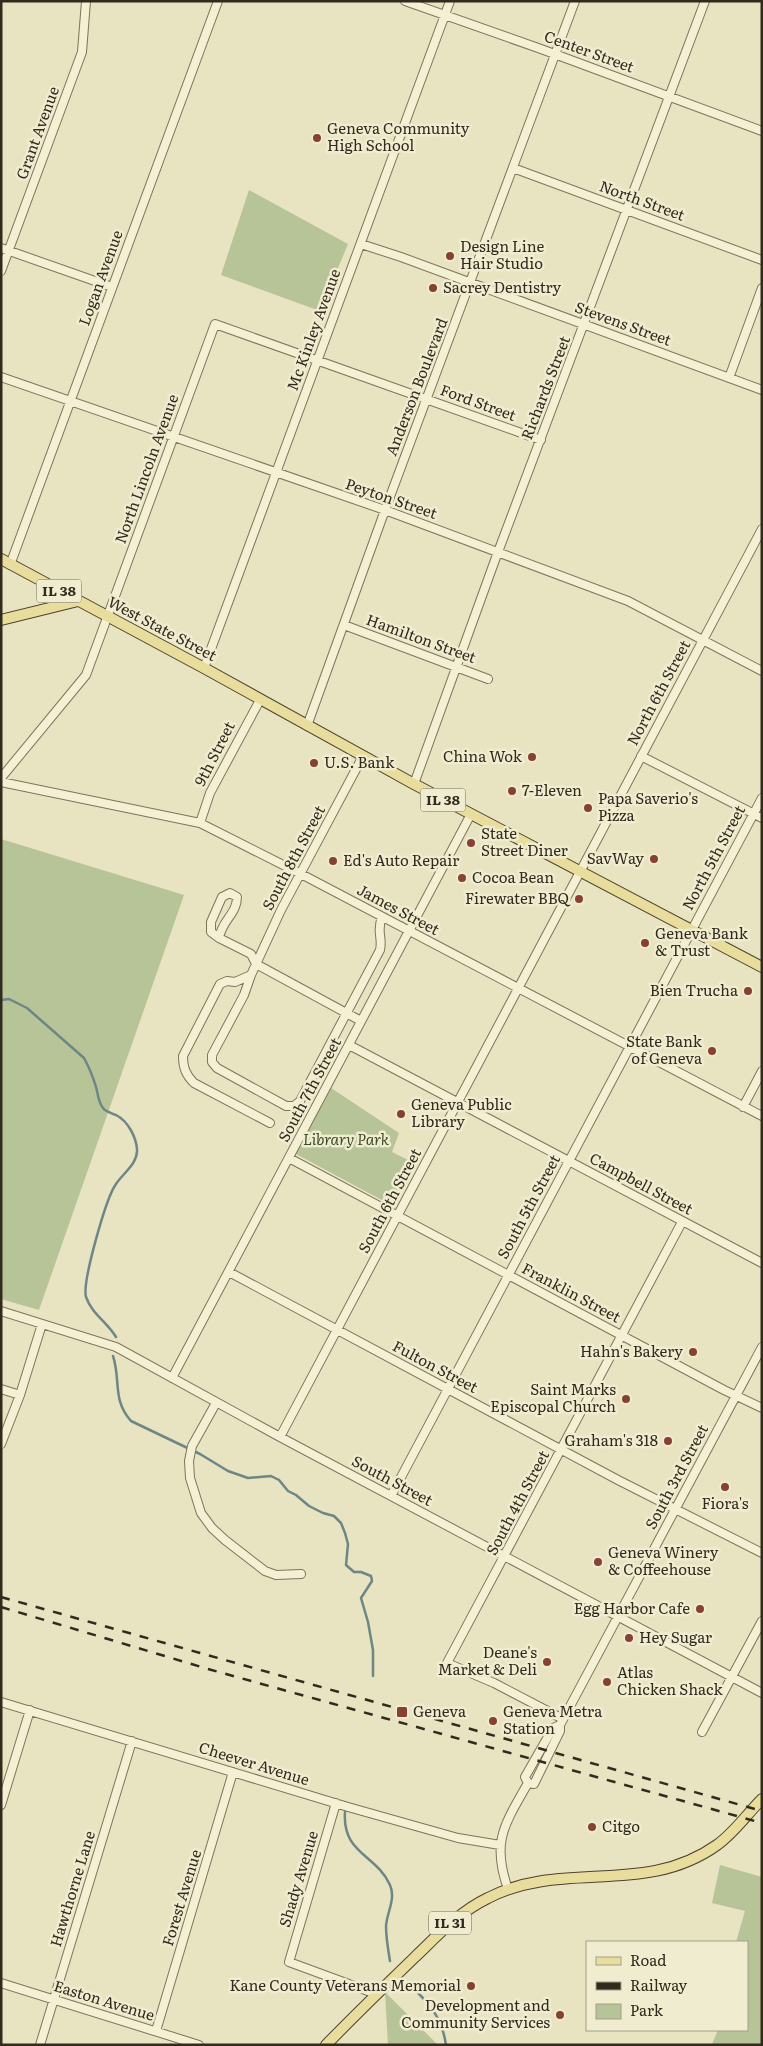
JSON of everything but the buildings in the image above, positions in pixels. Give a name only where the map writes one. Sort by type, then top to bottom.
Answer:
[{"type":"main road","name":"West State Street","points":[[6,562],[204,668],[307,726]]},
{"type":"main road","points":[[1,620],[78,601]]},
{"type":"main road","name":"IL 38","points":[[307,726],[762,968]]},
{"type":"main road","name":"IL 31","points":[[326,2045],[457,1916],[488,1897],[508,1889],[548,1879],[644,1874],[681,1864],[718,1844],[737,1827],[762,1799]]},
{"type":"street","name":"Grant Avenue","points":[[1,270],[5,250],[82,52],[86,1]]},
{"type":"street","name":"Logan Avenue","points":[[6,562],[70,401],[218,1]]},
{"type":"street","name":"Center Street","points":[[405,1],[555,54],[762,131]]},
{"type":"street","name":"Mc Kinley Avenue","points":[[204,668],[450,1]]},
{"type":"street","name":"Anderson Boulevard","points":[[307,726],[426,399],[575,1]]},
{"type":"street","name":"Richards Street","points":[[414,784],[705,1]]},
{"type":"street","name":"North Street","points":[[513,168],[762,260]]},
{"type":"street","name":"Stevens Street","points":[[361,244],[470,282],[762,390]]},
{"type":"street","points":[[5,250],[112,287]]},
{"type":"street","points":[[729,378],[762,288]]},
{"type":"street","name":"Ford Street","points":[[212,330],[215,324],[541,440]]},
{"type":"street","name":"North Lincoln Avenue","points":[[1,780],[86,675],[212,330]]},
{"type":"street","name":"Peyton Street","points":[[1,377],[174,436],[276,474],[385,510],[498,554],[628,601],[762,671]]},
{"type":"street","name":"North 6th Street","points":[[581,871],[762,529]]},
{"type":"street","name":"Hamilton Street","points":[[344,625],[488,679]]},
{"type":"street","name":"9th Street","points":[[200,823],[210,793],[260,700]]},
{"type":"street","name":"South 8th Street","points":[[346,1013],[300,1101],[294,1106],[286,1106],[217,1068],[212,1062],[212,1055],[244,995],[251,975],[281,910],[363,756]]},
{"type":"street","points":[[641,756],[762,818]]},
{"type":"street","name":"James Street","points":[[1,780],[200,823],[762,1116]]},
{"type":"street","name":"North 5th Street","points":[[690,930],[762,798]]},
{"type":"street","name":"South 7th Street","points":[[172,1378],[471,814]]},
{"type":"street","name":"South 6th Street","points":[[280,1437],[581,871]]},
{"type":"street","points":[[219,938],[220,929],[237,907],[237,897],[230,893],[222,897],[211,922],[211,932],[219,938],[251,954],[256,964],[361,1021]]},
{"type":"street","points":[[346,1013],[380,950],[378,926],[382,917]]},
{"type":"street","name":"South 5th Street","points":[[391,1496],[630,1048],[690,930]]},
{"type":"street","points":[[251,975],[235,982],[227,981],[220,984],[183,1056],[183,1066],[187,1075],[194,1083],[270,1123]]},
{"type":"street","name":"Campbell Street","points":[[349,1045],[762,1263]]},
{"type":"street","points":[[743,1107],[762,1071]]},
{"type":"street","name":"Franklin Street","points":[[289,1158],[724,1390],[762,1408]]},
{"type":"street","name":"South 4th Street","points":[[562,1722],[494,1683],[447,1663],[682,1222]]},
{"type":"street","name":"Fulton Street","points":[[229,1272],[561,1450],[762,1553]]},
{"type":"street","name":"South Street","points":[[1,1312],[116,1347],[216,1403],[762,1693]]},
{"type":"street","points":[[1,1444],[20,1395],[42,1324]]},
{"type":"street","name":"South 3rd Street","points":[[508,1889],[502,1871],[500,1845],[505,1825],[528,1783],[525,1777],[553,1728],[562,1722],[762,1347]]},
{"type":"street","points":[[1,1389],[20,1395]]},
{"type":"street","points":[[216,1403],[192,1446],[189,1462],[189,1471],[201,1513],[212,1528],[225,1540],[265,1571],[276,1575],[301,1574]]},
{"type":"street","points":[[702,1732],[762,1621]]},
{"type":"street","name":"Cheever Avenue","points":[[1,1702],[458,1838],[500,1845]]},
{"type":"street","points":[[1,1805],[30,1710]]},
{"type":"street","name":"Hawthorne Lane","points":[[40,2045],[132,1741]]},
{"type":"street","name":"Forest Avenue","points":[[156,2031],[233,1772]]},
{"type":"street","name":"Shady Avenue","points":[[336,1803],[289,1962],[376,1994]]},
{"type":"street","name":"Easton Avenue","points":[[1,1983],[199,2045]]},
{"type":"green space","points":[[249,190],[348,244],[320,311],[221,275]]},
{"type":"green space","points":[[1,839],[184,895],[39,1310],[1,1299]]},
{"type":"green space","name":"Library Park","points":[[331,1088],[399,1133],[392,1152],[416,1164],[393,1206],[296,1154]]},
{"type":"green space","points":[[720,1865],[762,1877],[762,2045],[712,2044],[718,2031],[748,2031],[748,1941],[736,1941],[745,1911],[712,1903]]},
{"type":"green space","points":[[385,1992],[438,2045],[388,2045]]},
{"type":"waterway","points":[[1,1000],[9,999],[27,1008],[84,1058],[94,1080],[101,1106],[124,1121],[135,1139],[137,1154],[130,1168],[116,1184],[107,1205],[91,1258],[86,1288],[86,1297],[92,1308],[116,1337]]},
{"type":"waterway","points":[[113,1356],[119,1398],[125,1413],[131,1421],[200,1454],[228,1471],[248,1478],[271,1476],[279,1480],[288,1491],[309,1506],[334,1516],[341,1523],[348,1544],[346,1565],[354,1572],[361,1572],[371,1576],[372,1581],[361,1598],[373,1650],[373,1676]]},
{"type":"waterway","points":[[345,1812],[345,1826],[349,1837],[361,1853],[377,1866],[392,1890],[392,1900],[386,1926],[390,1961]]},
{"type":"waterway","points":[[409,1984],[434,2011],[441,2026],[446,2045]]},
{"type":"railway","points":[[1,1597],[762,1811]]},
{"type":"railway","points":[[1,1607],[208,1669],[762,1823]]},
{"type":"place","name":"Geneva Community High School","points":[[317,138]]},
{"type":"place","name":"Design Line Hair Studio","points":[[450,256]]},
{"type":"place","name":"Sacrey Dentistry","points":[[433,288]]},
{"type":"place","name":"China Wok","points":[[532,757]]},
{"type":"place","name":"U.S. Bank","points":[[314,763]]},
{"type":"place","name":"7-Eleven","points":[[512,791]]},
{"type":"place","name":"Papa Saverio's Pizza","points":[[588,808]]},
{"type":"place","name":"State Street Diner","points":[[471,843]]},
{"type":"place","name":"SavWay","points":[[654,859]]},
{"type":"place","name":"Ed's Auto Repair","points":[[333,861]]},
{"type":"place","name":"Cocoa Bean","points":[[462,878]]},
{"type":"place","name":"Firewater BBQ","points":[[579,899]]},
{"type":"place","name":"Geneva Bank & Trust","points":[[645,943]]},
{"type":"place","name":"Bien Trucha","points":[[748,991]]},
{"type":"place","name":"State Bank of Geneva","points":[[712,1051]]},
{"type":"place","name":"Geneva Public Library","points":[[401,1114]]},
{"type":"place","name":"Hahn's Bakery","points":[[693,1352]]},
{"type":"place","name":"Saint Marks Episcopal Church","points":[[626,1399]]},
{"type":"place","name":"Graham's 318","points":[[668,1441]]},
{"type":"place","name":"Fiora's","points":[[725,1487]]},
{"type":"place","name":"Geneva Winery & Coffeehouse","points":[[598,1562]]},
{"type":"place","name":"Egg Harbor Cafe","points":[[700,1609]]},
{"type":"place","name":"Hey Sugar","points":[[629,1638]]},
{"type":"place","name":"Deane's Market & Deli","points":[[547,1662]]},
{"type":"place","name":"Atlas Chicken Shack","points":[[607,1682]]},
{"type":"place","name":"Geneva","points":[[402,1712]]},
{"type":"place","name":"Geneva Metra Station","points":[[493,1721]]},
{"type":"place","name":"Citgo","points":[[592,1827]]},
{"type":"place","name":"Kane County Veterans Memorial","points":[[471,1986]]},
{"type":"place","name":"Development and Community Services","points":[[560,2015]]}]
